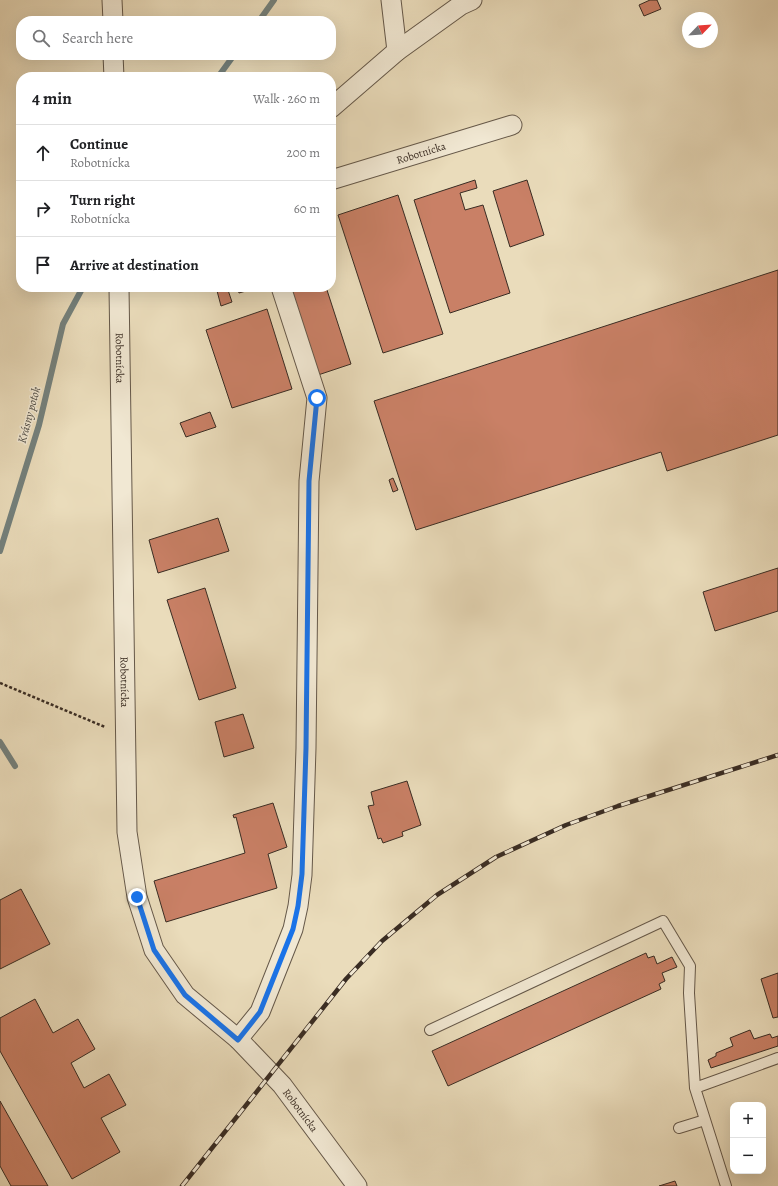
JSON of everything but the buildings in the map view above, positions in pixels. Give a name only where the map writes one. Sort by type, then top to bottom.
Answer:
[{"type":"street","points":[[112,0],[112,16]]},
{"type":"street","points":[[391,0],[397,51]]},
{"type":"street","points":[[336,104],[397,51],[461,5],[472,0]]},
{"type":"street","points":[[113,60],[114,72]]},
{"type":"street","name":"Robotnícka","points":[[336,178],[512,125]]},
{"type":"street","name":"Robotnícka","points":[[119,292],[127,832],[137,897],[154,950],[185,995],[238,1040],[282,1084],[357,1186]]},
{"type":"street","points":[[238,1040],[260,1012],[293,929],[298,906],[302,874],[306,748],[309,481],[317,398],[282,292]]},
{"type":"lane","points":[[430,1030],[663,921],[690,966],[689,993],[695,1088],[726,1186]]},
{"type":"lane","points":[[695,1088],[778,1058]]},
{"type":"lane","points":[[679,1128],[705,1120]]},
{"type":"path","points":[[0,683],[125,735]]},
{"type":"waterway","name":"Krásny potok","points":[[263,16],[274,0]]},
{"type":"waterway","name":"Krásny potok","points":[[222,72],[230,60]]},
{"type":"waterway","name":"Krásny potok","points":[[0,551],[39,425],[63,324],[80,292]]},
{"type":"waterway","name":"Krásny potok","points":[[0,742],[15,766]]},
{"type":"railway","points":[[182,1186],[346,979],[382,941],[437,895],[496,857],[566,825],[618,806],[778,755]]},
{"type":"route","points":[[137,897],[154,950],[185,995],[238,1040],[260,1012],[278,968],[293,929],[298,906],[302,874],[306,748],[309,481],[317,398]]}]
